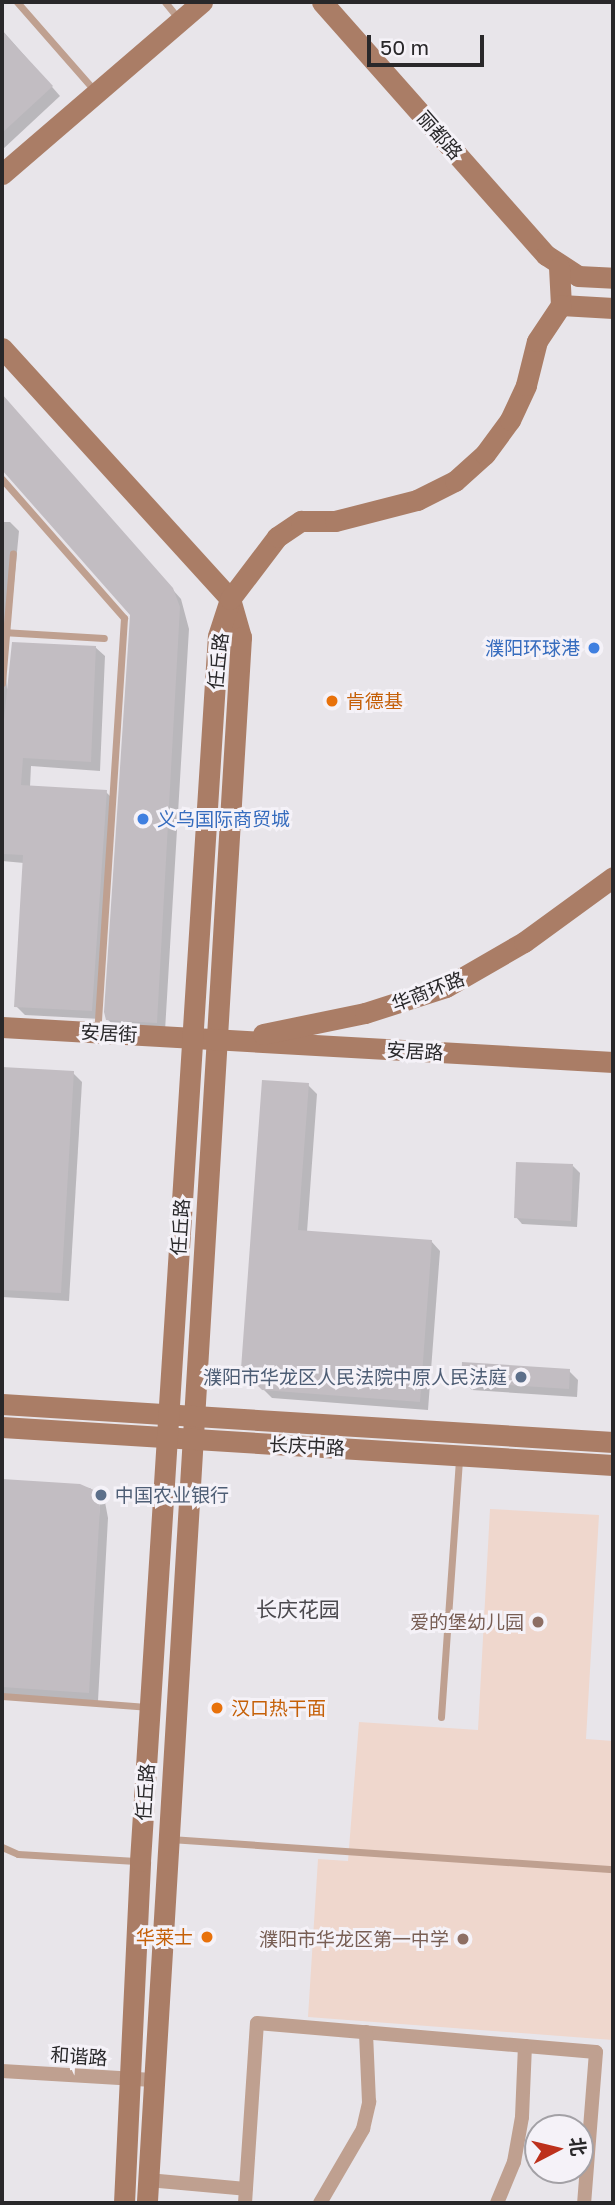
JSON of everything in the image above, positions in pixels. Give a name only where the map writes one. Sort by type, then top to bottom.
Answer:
[{"type":"street","points":[[2,174],[202,2]]},
{"type":"street","name":"丽都路","points":[[322,2],[559,267]]},
{"type":"street","points":[[2,348],[230,599],[277,537],[300,521],[335,521],[417,500],[455,481],[485,454],[510,421],[526,385],[537,341],[561,305],[559,267],[578,276],[613,278]]},
{"type":"street","points":[[561,305],[613,308]]},
{"type":"street","name":"任丘路","points":[[124,2203],[140,1861],[218,636],[230,599]]},
{"type":"street","name":"任丘路","points":[[147,2203],[189,1440],[240,637],[230,599]]},
{"type":"street","name":"华商环路","points":[[216,1040],[317,1025],[446,987],[524,942],[613,877]]},
{"type":"street","name":"安居街","points":[[2,1027],[216,1040]]},
{"type":"street","name":"安居路","points":[[216,1040],[613,1062]]},
{"type":"street","name":"长庆中路","points":[[2,1404],[613,1441]]},
{"type":"street","name":"长庆中路","points":[[2,1427],[613,1465]]},
{"type":"street","points":[[148,2180],[245,2196],[257,2022],[596,2052],[584,2203]]},
{"type":"street","points":[[320,2203],[363,2129],[369,2102],[366,2032]]},
{"type":"street","points":[[497,2203],[514,2162],[522,2117],[525,2046]]},
{"type":"street","name":"和谐路","points":[[2,2071],[153,2080]]},
{"type":"lane","points":[[17,2],[97,93]]},
{"type":"lane","points":[[164,2],[181,22]]},
{"type":"lane","points":[[2,479],[124,618],[97,1033]]},
{"type":"lane","points":[[2,682],[4,632],[13,553]]},
{"type":"lane","points":[[4,632],[104,638]]},
{"type":"lane","points":[[441,1717],[460,1455]]},
{"type":"lane","points":[[2,1696],[151,1707]]},
{"type":"lane","points":[[167,1839],[613,1869]]},
{"type":"lane","points":[[2,1847],[18,1854],[140,1861]]},
{"type":"shaded area","name":"濮阳市华龙区第一中学","points":[[490,1509],[599,1515],[586,1739],[613,1741],[613,2040],[308,2017],[318,1859],[348,1861],[359,1722],[478,1730]]},
{"type":"building","points":[[2,31],[53,86],[2,133]]},
{"type":"building","name":"义乌国际商贸城","points":[[2,394],[173,588],[180,607],[157,1023],[106,1020],[104,1012],[130,615],[2,470]]},
{"type":"building","points":[[12,642],[96,646],[91,762],[23,758],[21,785],[107,790],[92,1011],[14,1007],[23,855],[2,854],[2,739]]},
{"type":"building","points":[[2,1067],[74,1071],[61,1293],[2,1290]]},
{"type":"building","points":[[262,1080],[309,1083],[298,1230],[432,1240],[420,1402],[262,1390],[241,1369]]},
{"type":"building","points":[[516,1162],[573,1164],[571,1221],[514,1218]]},
{"type":"building","points":[[462,1362],[570,1369],[569,1389],[461,1382]]},
{"type":"building","points":[[2,1479],[80,1484],[96,1491],[100,1507],[89,1693],[2,1687]]},
{"type":"place","name":"濮阳环球港","points":[[594,648]]},
{"type":"place","name":"肯德基","points":[[332,701]]},
{"type":"place","name":"义乌国际商贸城","points":[[143,819]]},
{"type":"place","name":"濮阳市华龙区人民法院中原人民法庭","points":[[521,1377]]},
{"type":"place","name":"中国农业银行","points":[[101,1495]]},
{"type":"place","name":"爱的堡幼儿园","points":[[538,1622]]},
{"type":"place","name":"汉口热干面","points":[[217,1708]]},
{"type":"place","name":"华莱士","points":[[207,1937]]},
{"type":"place","name":"濮阳市华龙区第一中学","points":[[463,1939]]},
{"type":"district","name":"长庆花园","points":[[298,1609]]}]
